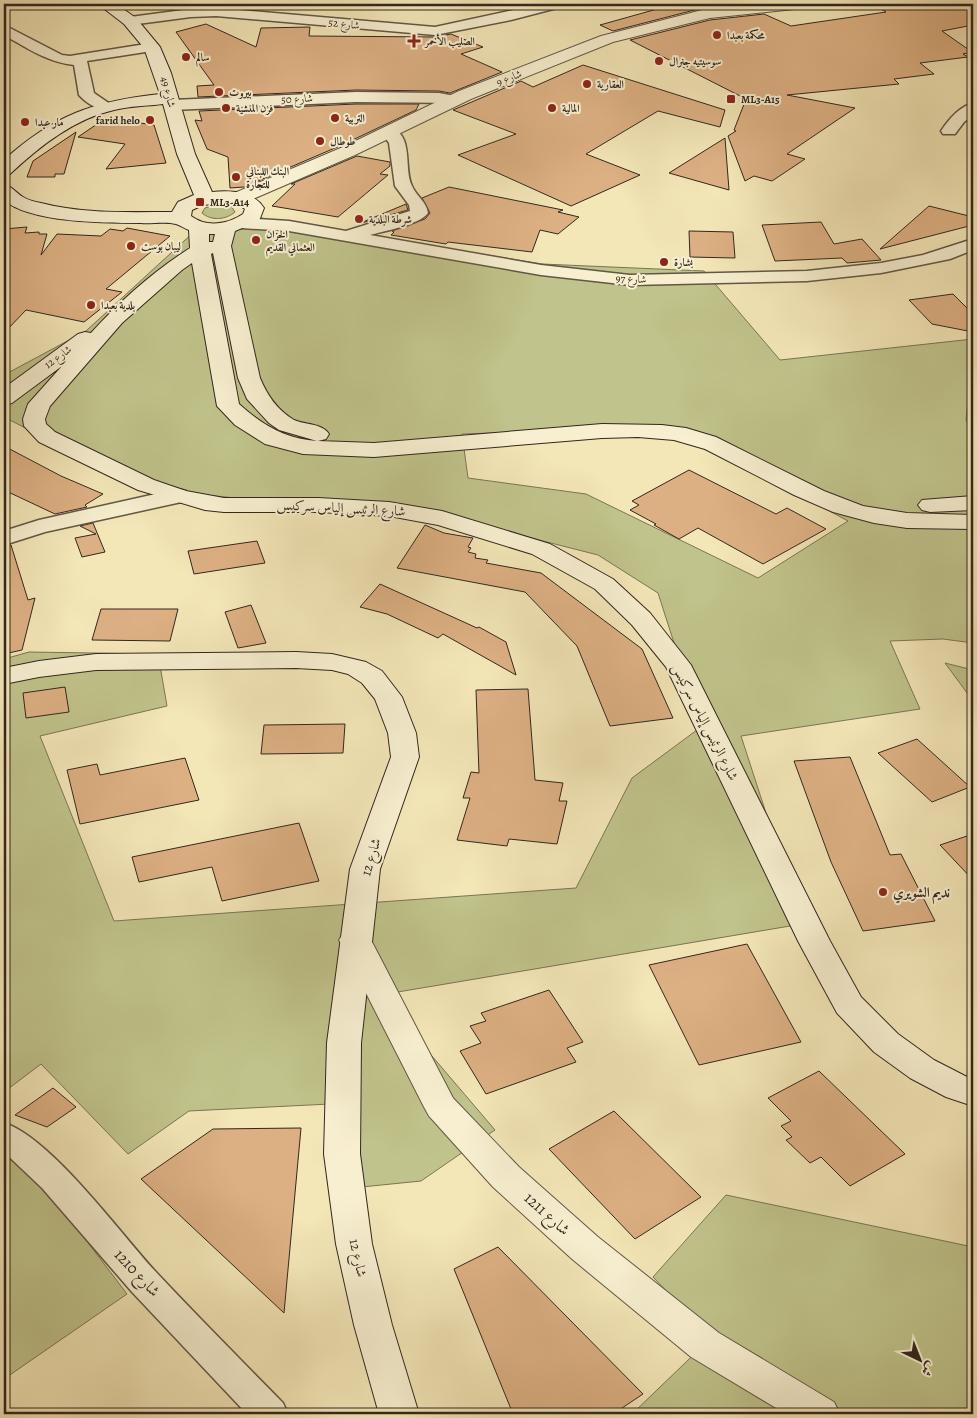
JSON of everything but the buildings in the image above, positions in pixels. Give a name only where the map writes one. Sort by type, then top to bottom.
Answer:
[{"type":"main road","name":"شارع 49","points":[[106,4],[130,21],[152,48],[163,73],[186,154],[205,198]]},
{"type":"main road","name":"شارع 9","points":[[239,198],[349,151],[455,100],[607,39],[710,12],[794,4]]},
{"type":"main road","name":"شارع 50","points":[[4,170],[39,141],[76,118],[105,106],[171,102]]},
{"type":"main road","points":[[4,190],[11,198],[28,206],[55,212],[191,222],[229,232]]},
{"type":"main road","points":[[229,232],[191,222],[181,214],[188,205],[205,198],[239,198],[252,204],[255,208],[229,232],[228,406],[243,420],[273,439],[303,447],[374,450],[602,431],[637,430],[679,434],[712,443],[825,500],[871,507],[931,523],[973,522]]},
{"type":"main road","points":[[229,232],[249,378],[258,398],[277,418],[300,430],[318,434],[369,437],[603,416],[654,416],[693,423],[730,434],[846,490],[871,507],[903,504],[942,506],[973,503]]},
{"type":"main road","name":"شارع الرئيس إلياس سركيس","points":[[229,232],[176,266],[115,319],[39,404],[34,420],[35,426],[47,437],[81,455],[146,485],[178,496],[205,503],[224,505],[318,505],[389,508],[442,518],[541,549],[604,584],[641,619],[678,665],[814,941],[849,1005],[886,1043],[922,1069],[973,1094]]},
{"type":"main road","name":"شارع 12","points":[[4,398],[62,354],[115,319]]},
{"type":"main road","name":"شارع 12","points":[[4,676],[39,669],[96,662],[258,659],[332,662],[357,668],[372,677],[388,697],[402,733],[405,757],[365,870],[354,940],[344,1043],[342,1154],[354,1244],[373,1325],[399,1414]]},
{"type":"main road","name":"شارع 1211","points":[[354,940],[441,1107],[506,1178],[585,1248],[706,1345],[820,1414]]},
{"type":"street","name":"شارع 52","points":[[130,21],[191,13],[216,12],[434,31],[511,16],[556,4]]},
{"type":"street","points":[[4,29],[59,59],[74,59],[152,48]]},
{"type":"street","points":[[74,59],[81,64],[87,95],[105,106]]},
{"type":"street","name":"شارع 50","points":[[171,102],[324,98],[439,98],[455,100]]},
{"type":"street","points":[[422,98],[438,108]]},
{"type":"street","points":[[948,131],[958,118],[973,108]]},
{"type":"street","points":[[345,236],[383,227],[418,213],[418,205],[402,186],[397,142],[389,132]]},
{"type":"street","name":"شارع 97","points":[[229,232],[289,226],[541,270],[602,278],[662,280],[807,276],[881,268],[944,255],[973,244]]},
{"type":"street","points":[[4,538],[48,525],[178,496]]},
{"type":"street","name":"شارع 1210","points":[[4,1135],[29,1153],[54,1178],[128,1264],[270,1414]]},
{"type":"green space","points":[[217,204],[231,206],[235,212],[227,217],[218,218],[206,216],[202,213],[205,208]]},
{"type":"green space","points":[[261,218],[542,264],[704,271],[780,360],[973,339],[973,390],[969,390],[966,421],[973,424],[973,643],[943,639],[890,641],[920,709],[741,736],[802,924],[380,995],[495,1130],[421,1181],[332,1190],[330,1104],[189,1111],[128,1154],[41,1064],[4,1092],[4,659],[29,652],[158,654],[167,706],[40,736],[114,921],[576,888],[632,778],[701,727],[658,593],[598,555],[484,526],[308,505],[144,489],[4,417],[4,375],[86,331],[196,230]],"holes":[[[610,429],[706,444],[848,521],[758,578],[586,494],[468,478],[462,434]]]},
{"type":"green space","points":[[945,663],[973,670],[973,701]]},
{"type":"green space","points":[[4,1132],[127,1294],[4,1379]]},
{"type":"green space","points":[[726,1195],[973,1247],[973,1414],[632,1414],[711,1338],[653,1277]]},
{"type":"place","name":"محكمة بعبدا","points":[[717,35]]},
{"type":"place","name":"الصليب الأخمر","points":[[414,41]]},
{"type":"place","name":"سالم","points":[[186,57]]},
{"type":"place","name":"سوسيتيه جنرال","points":[[659,61]]},
{"type":"place","name":"العقارية","points":[[587,84]]},
{"type":"place","name":"بيروت","points":[[219,92]]},
{"type":"place","name":"ML3-A15","points":[[731,99]]},
{"type":"place","name":"فرن المنشية","points":[[226,108]]},
{"type":"place","name":"المالية","points":[[552,108]]},
{"type":"place","name":"التربية","points":[[335,118]]},
{"type":"place","name":"farid helo","points":[[150,120]]},
{"type":"place","name":"مار عبدا","points":[[25,122]]},
{"type":"place","name":"طوطال","points":[[320,141]]},
{"type":"place","name":"البنك اللبناني للتجارة","points":[[236,177]]},
{"type":"place","name":"ML3-A14","points":[[200,202]]},
{"type":"place","name":"شرطة البلدية","points":[[359,219]]},
{"type":"place","name":"الخزان العثماني القديم","points":[[256,240]]},
{"type":"place","name":"ليبان بوست","points":[[131,246]]},
{"type":"place","name":"بشارة","points":[[664,262]]},
{"type":"place","name":"بلدية بعبدا","points":[[91,305]]},
{"type":"place","name":"نديم الشويري","points":[[883,892]]}]
